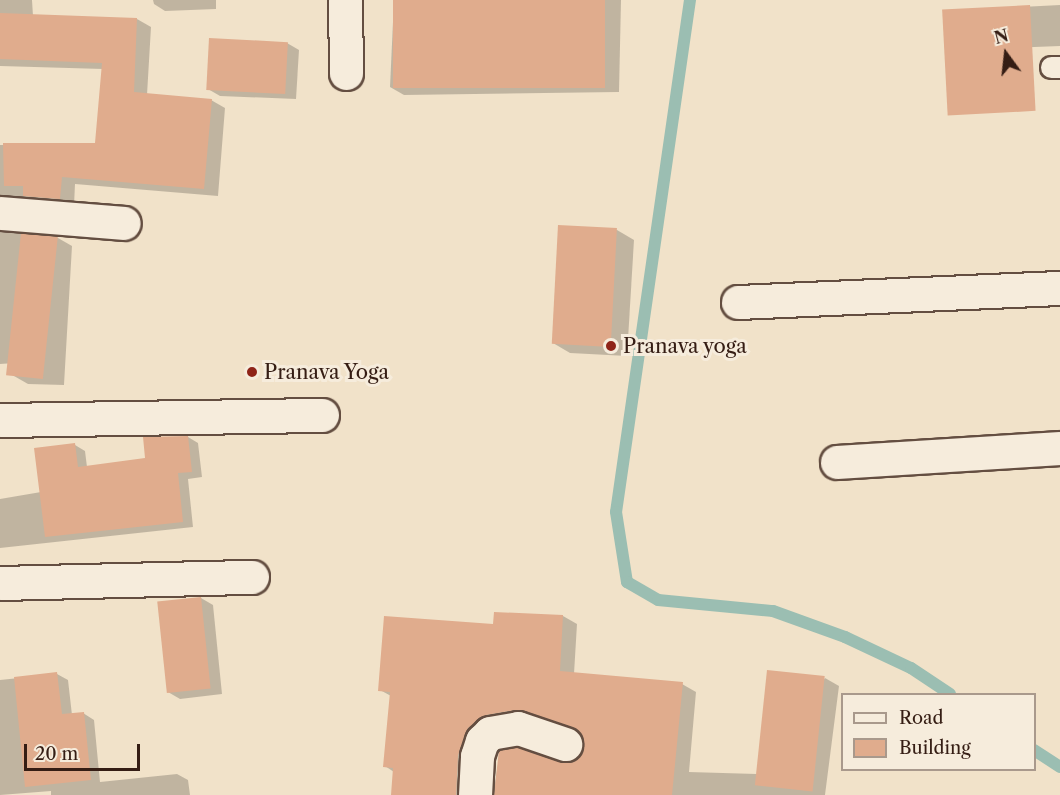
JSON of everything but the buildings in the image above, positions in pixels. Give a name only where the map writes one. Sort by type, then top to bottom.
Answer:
[{"type":"street","points":[[345,0],[346,73]]},
{"type":"street","points":[[0,213],[124,223]]},
{"type":"street","points":[[738,302],[1060,288]]},
{"type":"street","points":[[0,420],[322,415]]},
{"type":"street","points":[[837,462],[1060,448]]},
{"type":"street","points":[[0,583],[252,577]]},
{"type":"street","points":[[475,795],[477,756],[482,741],[490,733],[518,728],[565,744]]},
{"type":"waterway","points":[[690,0],[616,512],[627,582],[658,600],[773,611],[845,637],[911,668],[948,693]]},
{"type":"waterway","points":[[1036,751],[1060,767]]},
{"type":"place","name":"Pranava yoga","points":[[611,346]]},
{"type":"place","name":"Pranava Yoga","points":[[252,372]]}]
